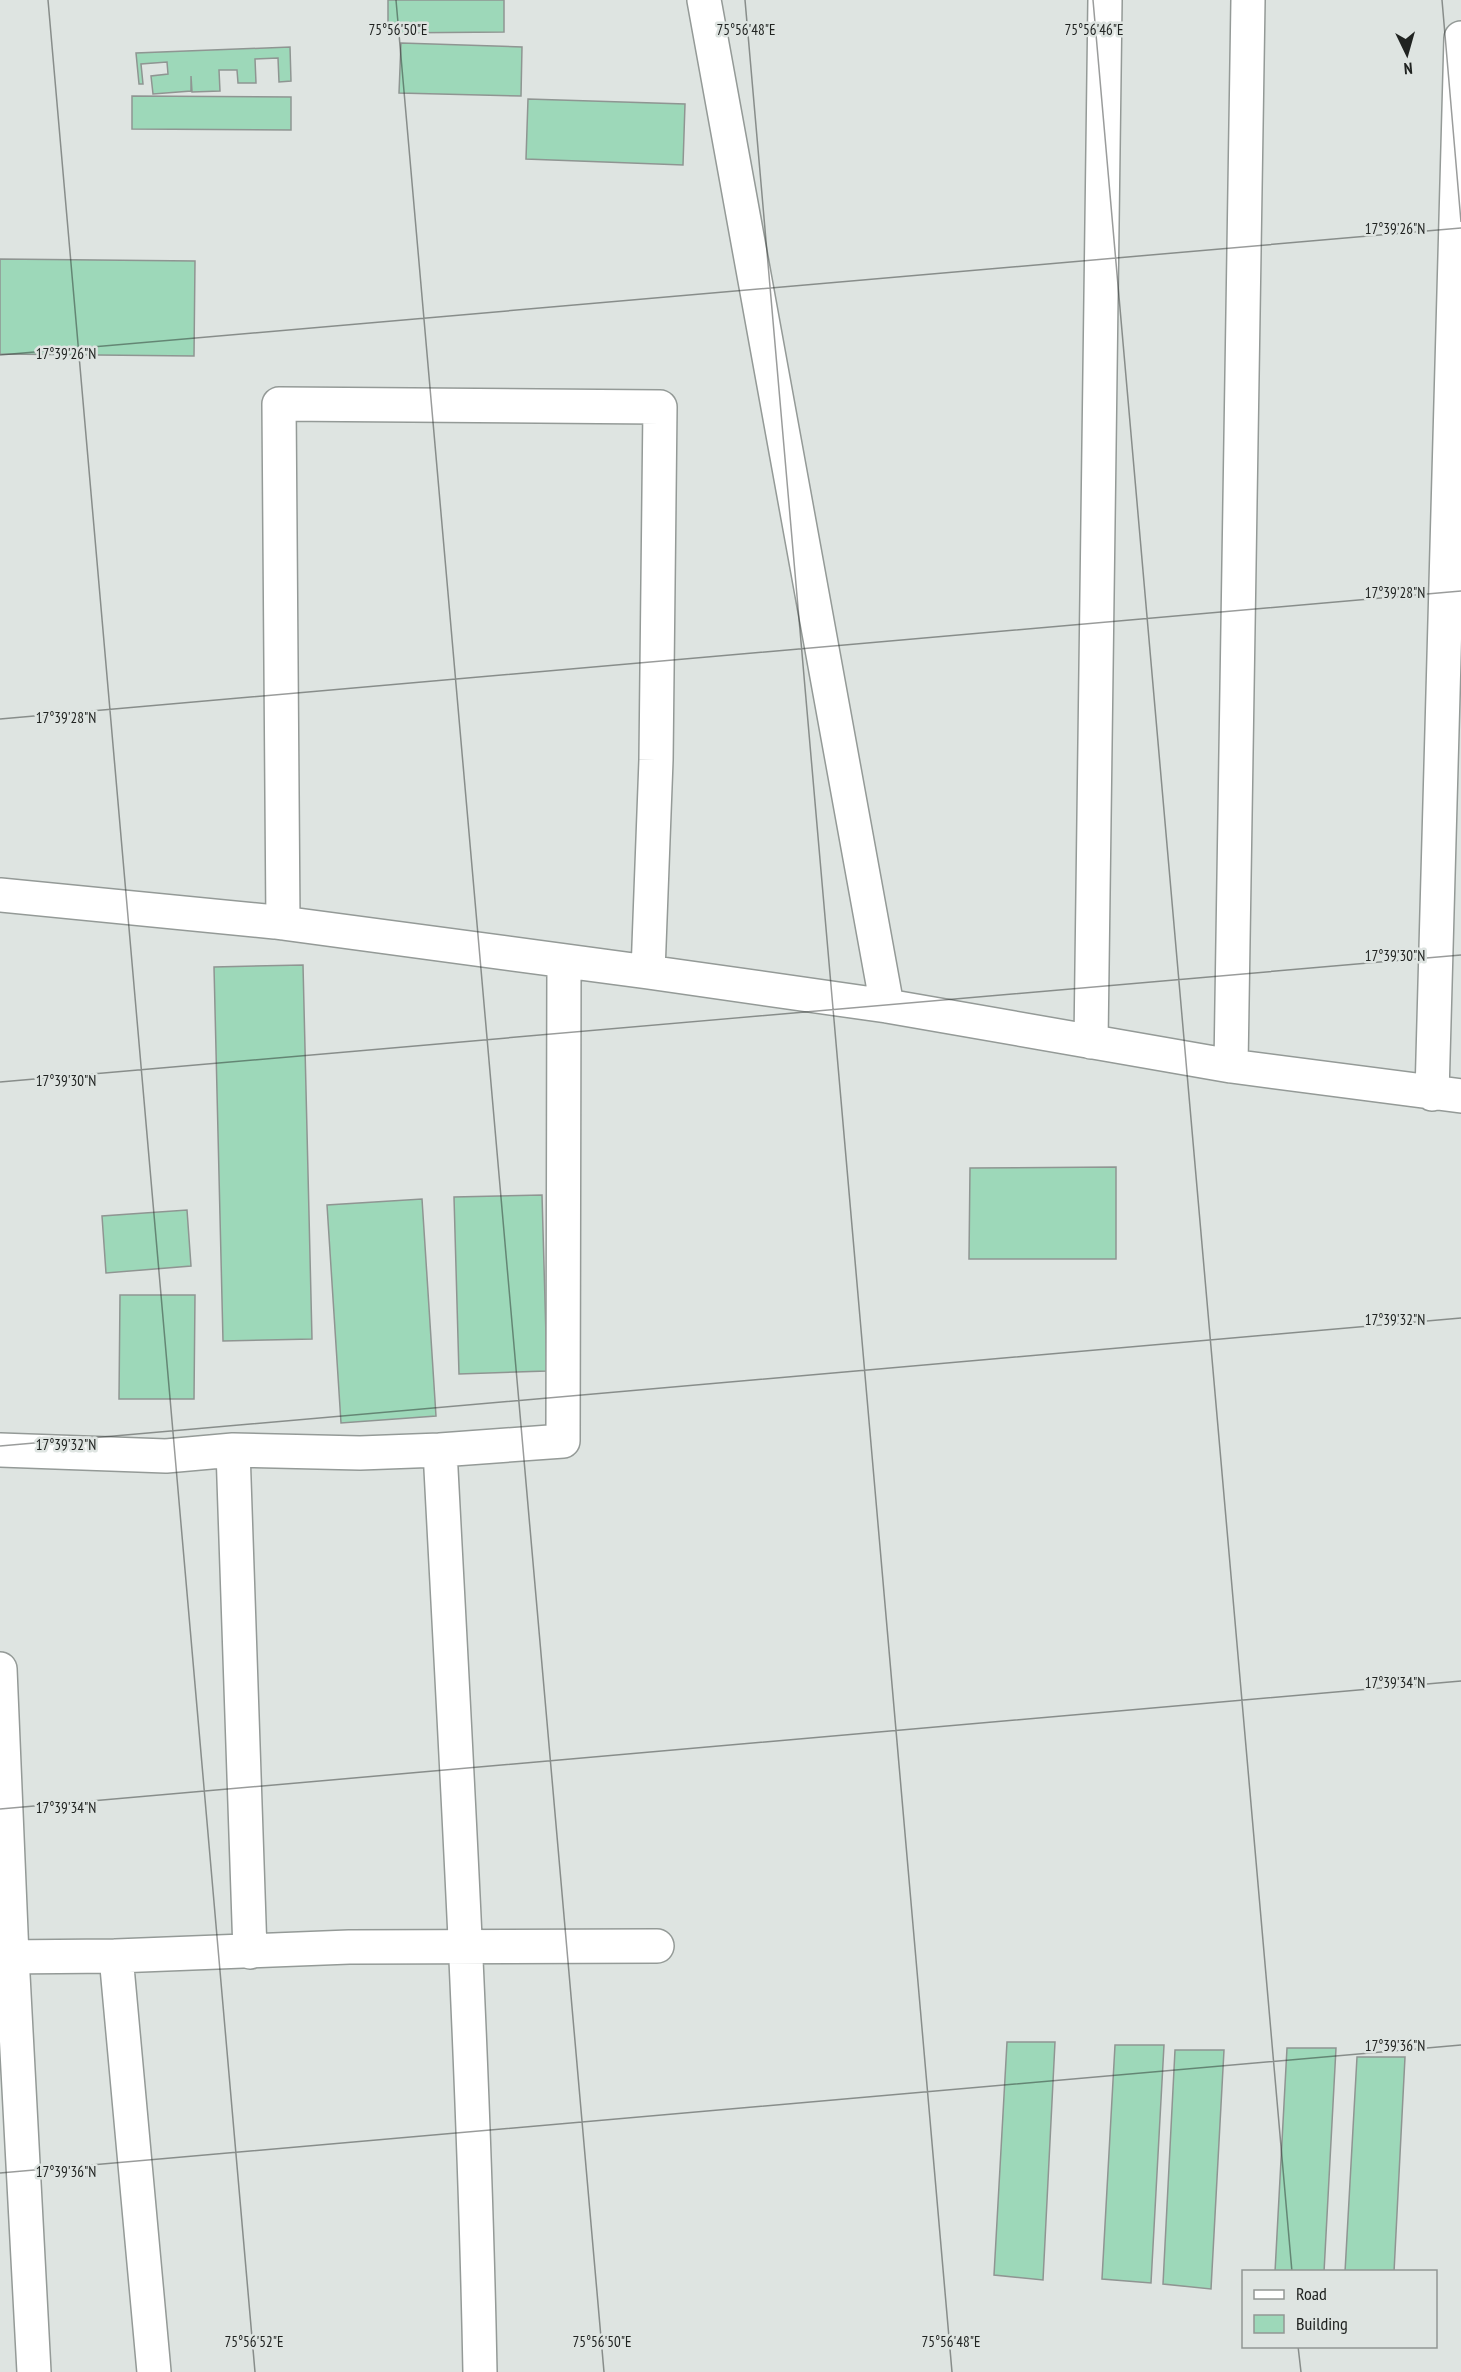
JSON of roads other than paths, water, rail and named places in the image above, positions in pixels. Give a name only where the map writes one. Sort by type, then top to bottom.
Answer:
[{"type":"street","points":[[704,0],[887,1006]]},
{"type":"street","points":[[1091,1042],[1105,0]]},
{"type":"street","points":[[1231,1066],[1248,0]]},
{"type":"street","points":[[0,896],[283,923],[648,972],[887,1006],[1231,1066],[1447,1095],[1461,38]]},
{"type":"street","points":[[283,923],[279,404],[660,408],[656,760],[648,972]]},
{"type":"street","points":[[0,1450],[166,1456],[233,1450],[360,1453],[562,1441],[564,961]]},
{"type":"street","points":[[233,1450],[250,1952]]},
{"type":"street","points":[[440,1450],[464,1948],[480,2372]]},
{"type":"street","points":[[0,1669],[6,1957],[34,2372]]},
{"type":"street","points":[[6,1957],[116,1956],[349,1947],[657,1947]]},
{"type":"street","points":[[116,1956],[154,2372]]}]
